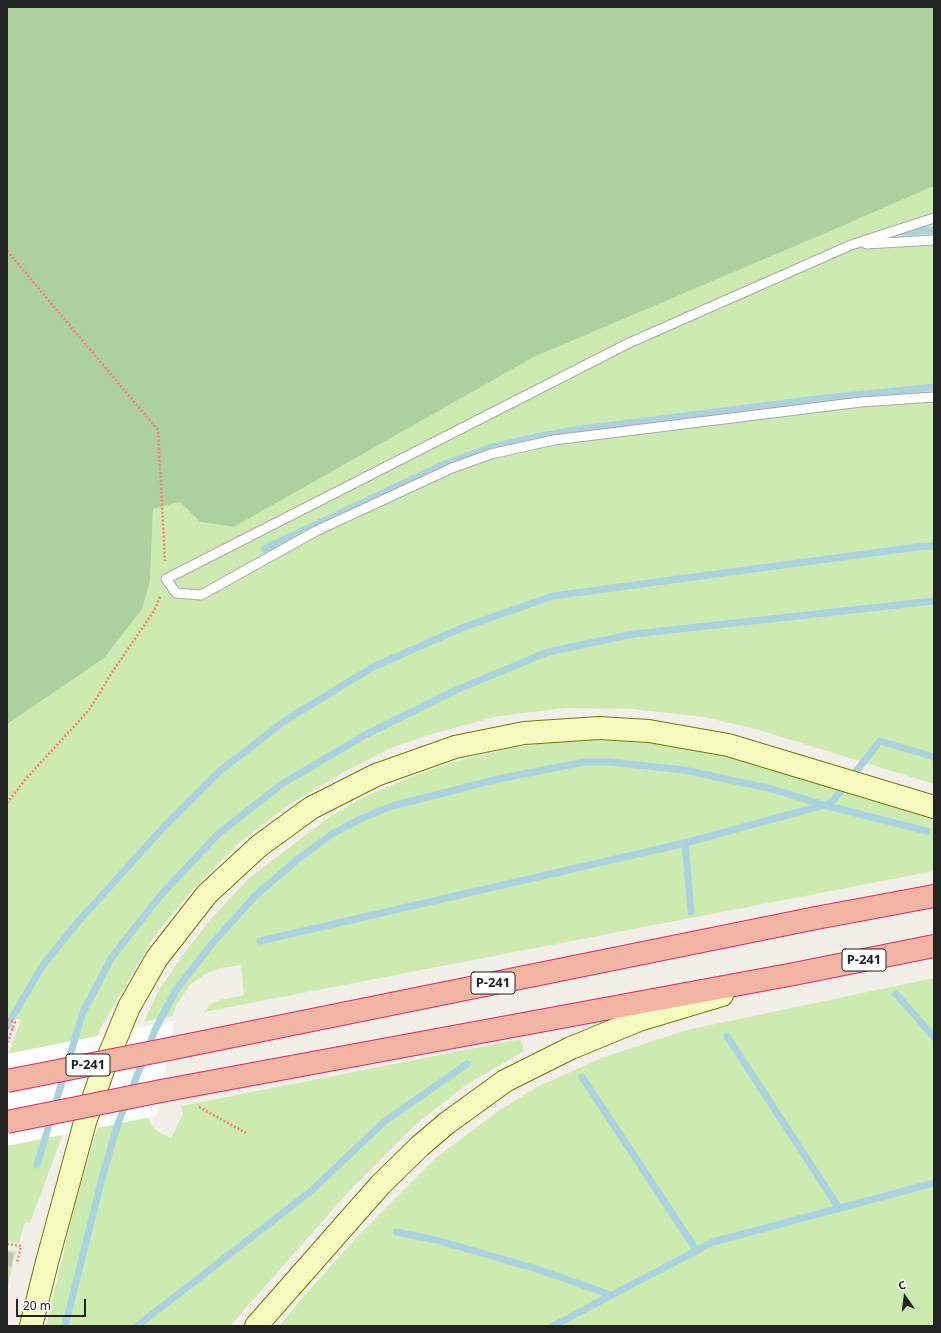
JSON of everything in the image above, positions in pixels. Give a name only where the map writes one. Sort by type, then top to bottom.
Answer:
[{"type":"highway","name":"Р-241","points":[[7,1081],[816,918],[934,896]]},
{"type":"highway","name":"Р-241","points":[[7,1122],[161,1091],[794,974],[934,946]]},
{"type":"main road","points":[[31,1326],[85,1122],[103,1070],[129,1007],[157,958],[208,894],[259,846],[311,808],[376,775],[455,747],[524,733],[599,728],[649,731],[728,745],[934,807]]},
{"type":"main road","points":[[256,1326],[381,1184],[420,1146],[447,1123],[505,1082],[571,1048],[639,1020],[794,974]]},
{"type":"lane","points":[[934,218],[851,245],[629,343],[166,579],[176,593],[201,595],[316,531],[452,468],[491,454],[554,440],[861,402],[934,397]]},
{"type":"lane","points":[[851,245],[934,240]]},
{"type":"path","points":[[7,251],[158,430],[166,579],[154,611],[115,668],[89,710],[25,780],[7,803]]},
{"type":"path","points":[[7,1020],[15,1022],[7,1044]]},
{"type":"path","points":[[7,1028],[12,1029]]},
{"type":"path","points":[[194,1105],[246,1133]]},
{"type":"path","points":[[7,1244],[21,1246],[17,1263]]},
{"type":"green space","points":[[7,7],[934,7],[934,186],[534,357],[234,527],[200,522],[180,502],[153,509],[150,581],[142,609],[104,658],[9,723],[7,726]]},
{"type":"green space","points":[[934,186],[934,784],[759,730],[704,717],[632,709],[565,708],[499,716],[431,734],[391,748],[344,772],[287,806],[241,841],[193,889],[152,939],[100,1029],[30,1223],[25,1222],[19,1243],[7,1241],[7,1058],[21,1020],[7,1016],[7,726],[150,581],[153,509],[180,502],[200,522],[234,527],[534,357]]},
{"type":"green space","points":[[611,739],[659,742],[698,747],[934,817],[934,871],[204,1012],[211,1004],[220,1000],[244,995],[241,965],[220,968],[205,974],[190,985],[177,1004],[172,1016],[144,1022],[157,993],[182,956],[210,920],[249,878],[328,818],[364,797],[411,777],[456,761],[507,749],[556,741]]},
{"type":"green space","points":[[934,978],[934,1326],[279,1326],[357,1237],[437,1157],[497,1112],[535,1088],[601,1058],[687,1030]]},
{"type":"green space","points":[[521,1039],[524,1051],[466,1085],[415,1125],[350,1190],[230,1326],[46,1326],[76,1201],[99,1123],[147,1113],[150,1123],[158,1132],[171,1138],[183,1114],[181,1106]]},
{"type":"green space","points":[[7,1250],[16,1251],[7,1290]]},
{"type":"pier","points":[[174,1021],[156,1116],[7,1146],[7,1054]]},
{"type":"building","points":[[7,1252],[14,1253],[11,1267],[7,1266]]},
{"type":"waterway","points":[[898,232],[934,230]]},
{"type":"waterway","points":[[264,549],[447,463],[489,448],[574,430],[825,398],[934,387]]},
{"type":"waterway","points":[[7,1026],[43,965],[77,923],[162,829],[221,770],[286,720],[373,667],[464,627],[553,596],[917,547],[934,546]]},
{"type":"waterway","points":[[37,1165],[83,1012],[112,957],[160,896],[218,834],[282,784],[365,735],[456,690],[548,652],[634,634],[934,601]]},
{"type":"waterway","points":[[260,941],[685,843],[824,805],[832,802],[880,741],[934,757]]},
{"type":"waterway","points":[[65,1326],[101,1182],[117,1126],[155,1030],[176,990],[211,945],[255,896],[298,859],[332,834],[358,820],[392,806],[498,779],[584,762],[610,762],[684,770],[772,789],[824,805],[927,831]]},
{"type":"waterway","points":[[685,843],[691,912]]},
{"type":"waterway","points":[[896,994],[934,1037]]},
{"type":"waterway","points":[[727,1036],[839,1208]]},
{"type":"waterway","points":[[137,1326],[310,1192],[385,1121],[467,1064]]},
{"type":"waterway","points":[[582,1077],[697,1251]]},
{"type":"waterway","points":[[553,1326],[713,1242],[934,1183]]},
{"type":"waterway","points":[[396,1232],[436,1240],[537,1269],[611,1295]]}]
